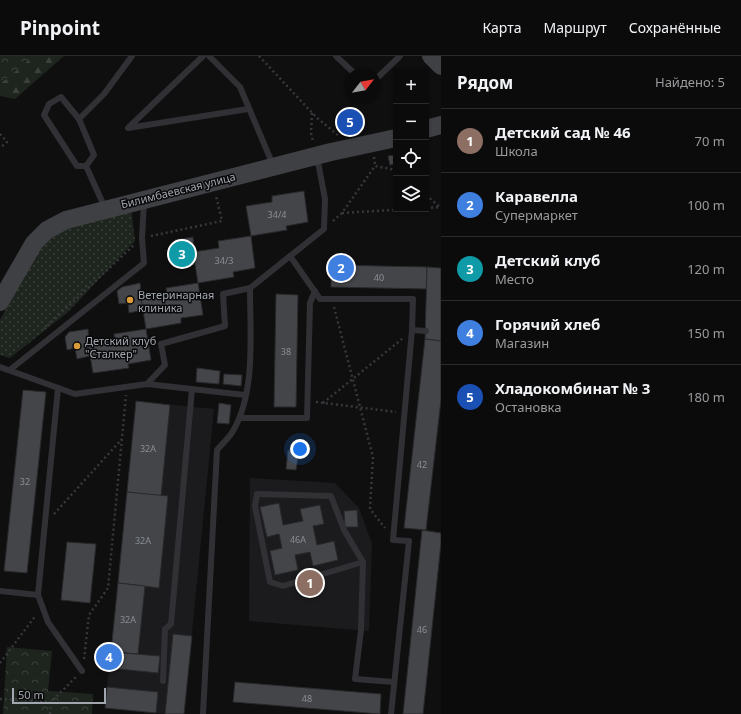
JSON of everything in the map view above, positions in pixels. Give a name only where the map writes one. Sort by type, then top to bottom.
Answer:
[{"type":"main road","points":[[431,56],[441,66]]},
{"type":"main road","points":[[429,129],[441,125]]},
{"type":"main road","name":"Билимбаевская улица","points":[[0,302],[34,243],[47,230],[66,220],[105,208],[317,155],[393,139]]},
{"type":"lane","points":[[79,119],[104,94],[132,56]]},
{"type":"lane","points":[[204,56],[128,128],[248,109]]},
{"type":"lane","points":[[208,56],[240,87],[273,166]]},
{"type":"lane","points":[[336,56],[349,68]]},
{"type":"lane","points":[[381,74],[400,56]]},
{"type":"lane","points":[[61,97],[79,119],[94,155],[86,166],[76,166],[44,115],[48,104],[61,97]]},
{"type":"lane","points":[[147,384],[165,365],[161,344],[225,326],[223,294],[250,288],[324,229],[325,199],[317,155]]},
{"type":"lane","points":[[86,166],[105,208]]},
{"type":"lane","points":[[11,369],[144,263],[142,238],[145,198]]},
{"type":"lane","points":[[290,256],[320,299],[413,299],[412,330],[394,540],[409,541],[391,714]]},
{"type":"lane","points":[[203,714],[217,450],[232,433],[240,418],[250,375],[250,288]]},
{"type":"lane","points":[[240,418],[307,418],[310,303],[315,291]]},
{"type":"lane","points":[[412,330],[426,331]]},
{"type":"lane","points":[[0,367],[11,369],[75,394],[147,384],[245,395]]},
{"type":"lane","points":[[58,388],[38,595],[48,622],[82,671]]},
{"type":"lane","points":[[163,681],[165,629],[171,624],[192,389]]},
{"type":"lane","points":[[363,562],[283,586],[270,582],[255,506],[257,494],[331,496],[344,530],[363,562],[360,630],[355,679],[394,682]]},
{"type":"lane","points":[[0,591],[38,595]]},
{"type":"path","points":[[259,56],[312,112],[339,136],[346,134]]},
{"type":"path","points":[[312,112],[310,133],[317,155]]},
{"type":"path","points":[[0,134],[7,142],[0,148]]},
{"type":"path","points":[[324,229],[342,213],[376,166],[374,156]]},
{"type":"path","points":[[376,166],[393,169]]},
{"type":"path","points":[[42,331],[142,238],[222,221],[216,194],[223,193]]},
{"type":"path","points":[[429,198],[440,208]]},
{"type":"path","points":[[429,208],[440,208]]},
{"type":"path","points":[[342,213],[393,210]]},
{"type":"path","points":[[332,299],[373,457],[370,509],[394,540]]},
{"type":"path","points":[[323,403],[412,330]]},
{"type":"path","points":[[50,714],[51,702],[82,671],[88,615],[108,588],[127,387]]},
{"type":"path","points":[[307,401],[405,413]]},
{"type":"path","points":[[45,524],[122,439]]},
{"type":"path","points":[[0,663],[42,606]]},
{"type":"path","points":[[0,699],[51,702]]},
{"type":"shaded area","points":[[136,401],[214,409],[184,714],[165,714],[105,708]]},
{"type":"shaded area","points":[[250,478],[335,483],[359,508],[372,544],[369,631],[249,621]]},
{"type":"green space","points":[[0,56],[64,56],[15,99],[0,96]]},
{"type":"green space","points":[[0,56],[34,56],[0,84]]},
{"type":"green space","points":[[131,206],[135,241],[68,312],[10,358],[0,355],[0,320],[40,247],[50,235]]},
{"type":"green space","points":[[7,647],[52,651],[48,691],[93,694],[92,714],[3,714]]},
{"type":"building","points":[[359,116],[361,124],[340,128],[339,120]]},
{"type":"building","points":[[393,155],[393,164],[390,165],[388,156]]},
{"type":"building","points":[[304,191],[308,222],[286,226],[287,230],[251,236],[246,206],[272,202],[272,196]]},
{"type":"building","points":[[251,236],[255,268],[233,272],[234,277],[198,283],[193,252],[219,248],[218,241]]},
{"type":"building","points":[[193,237],[195,264],[182,267],[180,256],[172,258],[170,245],[175,240]]},
{"type":"building","points":[[331,265],[427,267],[427,289],[331,287]]},
{"type":"building","points":[[427,267],[441,268],[441,341],[425,339]]},
{"type":"building","name":"Ветеринарная клиника","points":[[140,283],[143,310],[129,313],[128,303],[119,304],[117,291],[122,287]]},
{"type":"building","points":[[198,283],[203,315],[181,318],[181,323],[146,329],[141,298],[167,294],[166,288]]},
{"type":"building","points":[[276,294],[298,295],[296,407],[274,407]]},
{"type":"building","name":"Детский клуб \"Сталкер\"","points":[[88,329],[90,356],[77,359],[75,348],[67,350],[65,337],[69,332]]},
{"type":"building","points":[[146,329],[151,360],[128,364],[129,368],[93,373],[88,344],[115,340],[114,334]]},
{"type":"building","points":[[425,339],[441,341],[441,400],[426,530],[404,528]]},
{"type":"building","points":[[197,368],[220,371],[219,384],[196,382]]},
{"type":"building","points":[[224,374],[242,375],[241,386],[223,384]]},
{"type":"building","points":[[23,390],[46,392],[27,573],[4,571]]},
{"type":"building","points":[[136,401],[170,405],[161,496],[127,492]]},
{"type":"building","points":[[219,403],[231,405],[229,424],[217,423]]},
{"type":"building","points":[[288,450],[299,451],[296,470],[286,469]]},
{"type":"building","points":[[127,492],[168,496],[159,588],[118,583]]},
{"type":"building","points":[[279,503],[283,525],[303,521],[300,509],[320,505],[324,524],[313,526],[317,545],[334,541],[338,560],[313,566],[310,552],[295,555],[298,570],[275,575],[270,551],[282,548],[279,534],[267,537],[260,507]]},
{"type":"building","points":[[357,510],[358,527],[345,527],[344,511]]},
{"type":"building","points":[[422,530],[441,533],[441,543],[423,714],[403,714]]},
{"type":"building","points":[[67,542],[96,544],[90,603],[61,600]]},
{"type":"building","points":[[118,583],[145,586],[138,654],[111,652]]},
{"type":"building","points":[[173,634],[192,636],[184,714],[165,714]]},
{"type":"building","points":[[111,652],[160,656],[158,673],[109,668]]},
{"type":"building","points":[[235,682],[381,694],[380,714],[233,702]]},
{"type":"building","points":[[107,687],[158,692],[156,713],[105,708]]},
{"type":"place","name":"Хладокомбинат № 3","points":[[350,122]]},
{"type":"place","name":"Детский клуб","points":[[182,254]]},
{"type":"place","name":"Каравелла","points":[[341,268]]},
{"type":"place","name":"Ветеринарная клиника","points":[[130,300]]},
{"type":"place","name":"Детский клуб \"Сталкер\"","points":[[77,346]]},
{"type":"place","name":"Детский сад № 46","points":[[310,583]]},
{"type":"place","name":"Горячий хлеб","points":[[109,657]]}]
